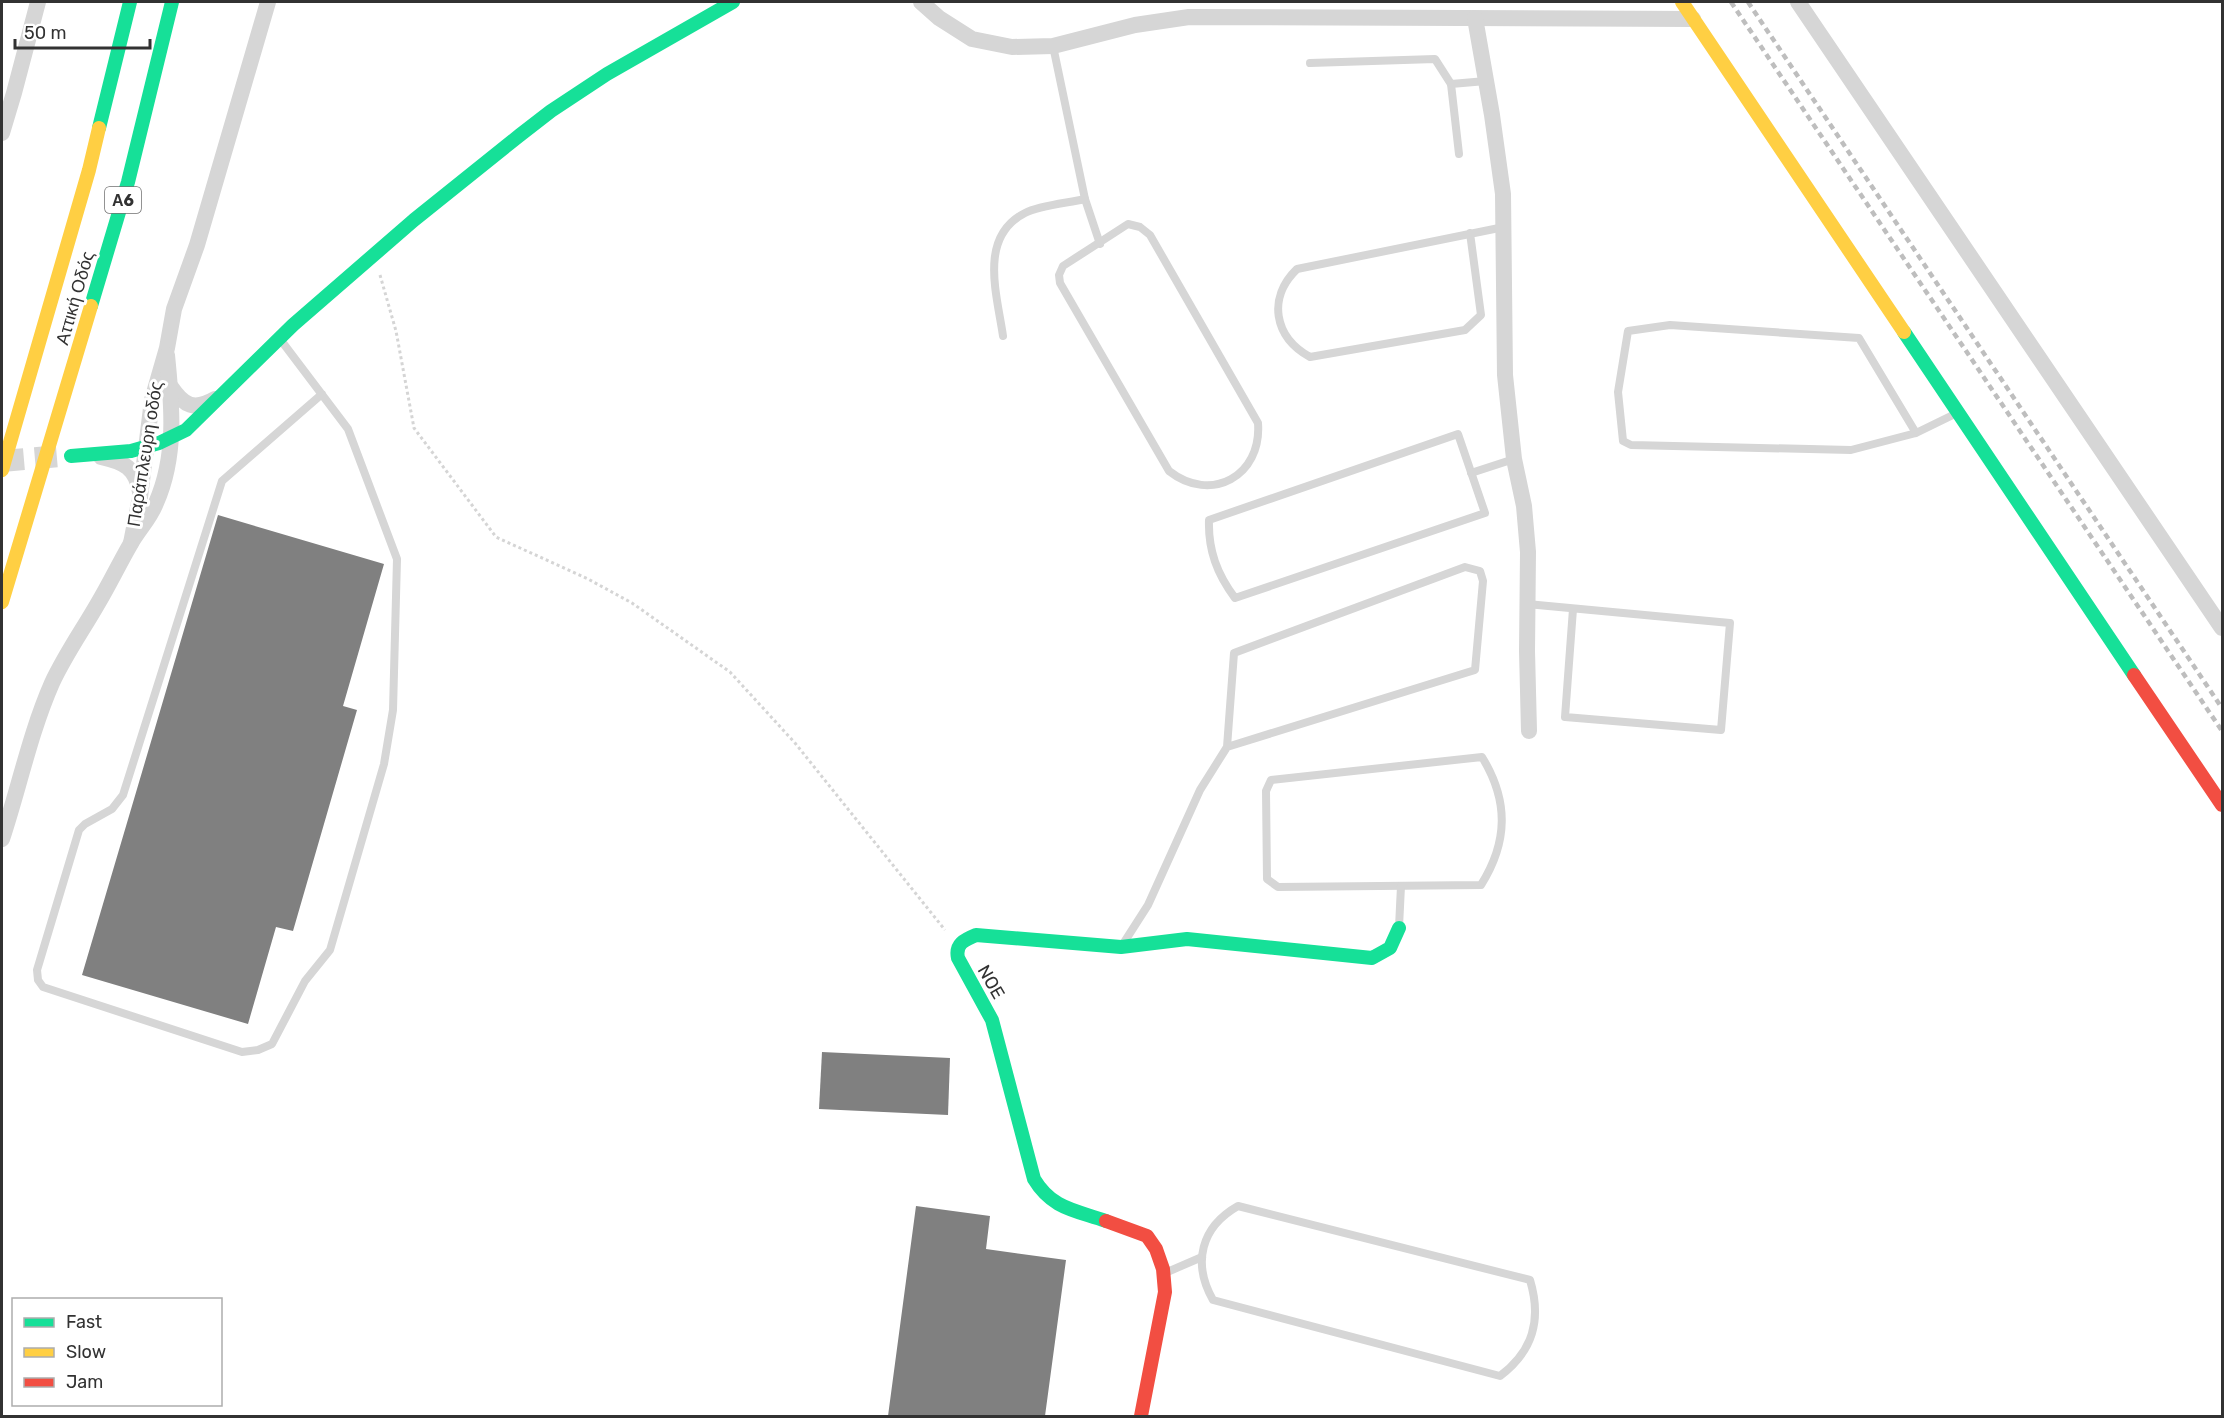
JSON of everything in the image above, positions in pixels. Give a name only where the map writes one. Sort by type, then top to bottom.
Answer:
[{"type":"main road","name":"Αττική Οδός","points":[[2,470],[89,170],[130,2]]},
{"type":"main road","name":"Αττική Οδός","points":[[2,603],[128,182],[172,2]]},
{"type":"main road","points":[[71,456],[146,448],[171,439],[186,430],[280,338],[375,254],[550,111],[607,74],[733,2]]},
{"type":"main road","points":[[1682,2],[2223,805]]},
{"type":"main road","name":"NOE","points":[[1141,1416],[1165,1292],[1165,1273],[1156,1246],[1147,1236],[1053,1202],[1042,1192],[1034,1179],[992,1020],[960,965],[956,955],[957,945],[976,935],[1121,947],[1187,939],[1372,958],[1385,953],[1395,943],[1399,928]]},
{"type":"street","points":[[2,133],[38,2]]},
{"type":"street","points":[[167,348],[174,309],[197,245],[268,2]]},
{"type":"street","points":[[921,2],[939,18],[972,39],[1012,47],[1053,46],[1135,25],[1189,17],[1693,19]]},
{"type":"street","points":[[1798,2],[2223,628]]},
{"type":"street","points":[[1475,18],[1503,194],[1505,375],[1514,459],[1524,506],[1528,552],[1529,731]]},
{"type":"street","name":"Παράπλευρη οδός","points":[[131,543],[146,524],[157,502],[169,460],[171,387],[167,348]]},
{"type":"street","name":"Παράπλευρη οδός","points":[[131,543],[140,497],[152,400],[167,348]]},
{"type":"street","name":"Παράπλευρη οδός","points":[[171,387],[180,401],[188,405],[209,402],[221,395]]},
{"type":"street","points":[[94,455],[129,467],[137,478],[140,497]]},
{"type":"street","points":[[2,839],[51,685],[131,543]]},
{"type":"lane","points":[[1053,46],[1085,199],[1100,244]]},
{"type":"lane","points":[[1310,63],[1435,59],[1451,84],[1459,154]]},
{"type":"lane","points":[[1451,84],[1486,81]]},
{"type":"lane","points":[[1003,336],[993,263],[997,244],[1009,223],[1027,212],[1085,199]]},
{"type":"lane","points":[[1128,224],[1140,227],[1150,235],[1258,423],[1254,453],[1243,470],[1234,478],[1212,486],[1200,486],[1178,478],[1168,471],[1060,283],[1059,274],[1063,266],[1100,244],[1128,224]]},
{"type":"lane","points":[[1470,233],[1481,315],[1465,330],[1310,357],[1292,345],[1286,336],[1278,316],[1280,295],[1289,276],[1297,269],[1470,233],[1504,227]]},
{"type":"lane","points":[[1916,432],[1859,338],[1670,325],[1628,332],[1617,392],[1623,441],[1632,445],[1851,450],[1916,432],[1958,413]]},
{"type":"lane","points":[[280,338],[322,394],[348,429],[397,559],[393,710],[384,764],[330,950],[305,981],[272,1044],[258,1050],[242,1052],[43,987],[38,980],[37,970],[79,830],[85,824],[112,809],[123,795],[222,481],[322,394]]},
{"type":"lane","points":[[1458,434],[1471,473],[1485,513],[1235,598],[1213,560],[1209,520],[1458,434]]},
{"type":"lane","points":[[1471,473],[1514,459]]},
{"type":"lane","points":[[1121,947],[1148,905],[1200,790],[1227,747],[1234,652],[1465,567],[1480,571],[1484,581],[1475,670],[1227,747]]},
{"type":"lane","points":[[1527,604],[1730,623],[1721,730],[1565,717],[1573,609]]},
{"type":"lane","points":[[1482,757],[1496,784],[1502,814],[1500,844],[1481,885],[1401,886],[1278,887],[1267,879],[1266,791],[1271,780],[1482,757]]},
{"type":"lane","points":[[1399,928],[1401,886]]},
{"type":"lane","points":[[1238,1206],[1530,1280],[1534,1294],[1535,1322],[1526,1348],[1519,1359],[1500,1376],[1213,1300],[1204,1280],[1202,1257],[1213,1226],[1220,1218],[1238,1206]]},
{"type":"lane","points":[[1165,1273],[1202,1257]]},
{"type":"path","points":[[375,254],[396,331],[414,428],[496,537],[588,579],[632,603],[730,672],[795,743],[957,945]]},
{"type":"building","points":[[218,515],[384,564],[343,706],[357,710],[293,931],[276,927],[248,1024],[82,975]]},
{"type":"building","points":[[822,1052],[950,1058],[948,1115],[819,1109]]},
{"type":"building","points":[[916,1206],[990,1216],[986,1249],[1066,1260],[1045,1416],[888,1416]]},
{"type":"tunnel","points":[[2,461],[60,456]]},
{"type":"railway","points":[[1731,2],[2222,731]]},
{"type":"railway","points":[[1748,2],[2222,708]]},
{"type":"traffic: fast","points":[[99,128],[130,2]]},
{"type":"traffic: fast","points":[[91,306],[128,182],[172,2]]},
{"type":"traffic: fast","points":[[71,456],[131,451],[159,443],[186,430],[293,325],[414,220],[520,135],[551,111],[607,74],[733,2]]},
{"type":"traffic: fast","points":[[1904,332],[2134,675]]},
{"type":"traffic: fast","points":[[1106,1221],[1057,1203],[1048,1197],[1034,1179],[992,1020],[958,958],[957,953],[961,943],[976,935],[1121,947],[1187,939],[1372,958],[1390,948],[1399,928]]},
{"type":"traffic: slow","points":[[1682,2],[1904,332]]},
{"type":"traffic: slow","points":[[2,470],[89,170],[99,128]]},
{"type":"traffic: slow","points":[[2,602],[91,306]]},
{"type":"traffic: jam","points":[[2134,675],[2222,805]]},
{"type":"traffic: jam","points":[[1106,1221],[1147,1236],[1156,1249],[1163,1269],[1165,1292],[1141,1416]]}]
